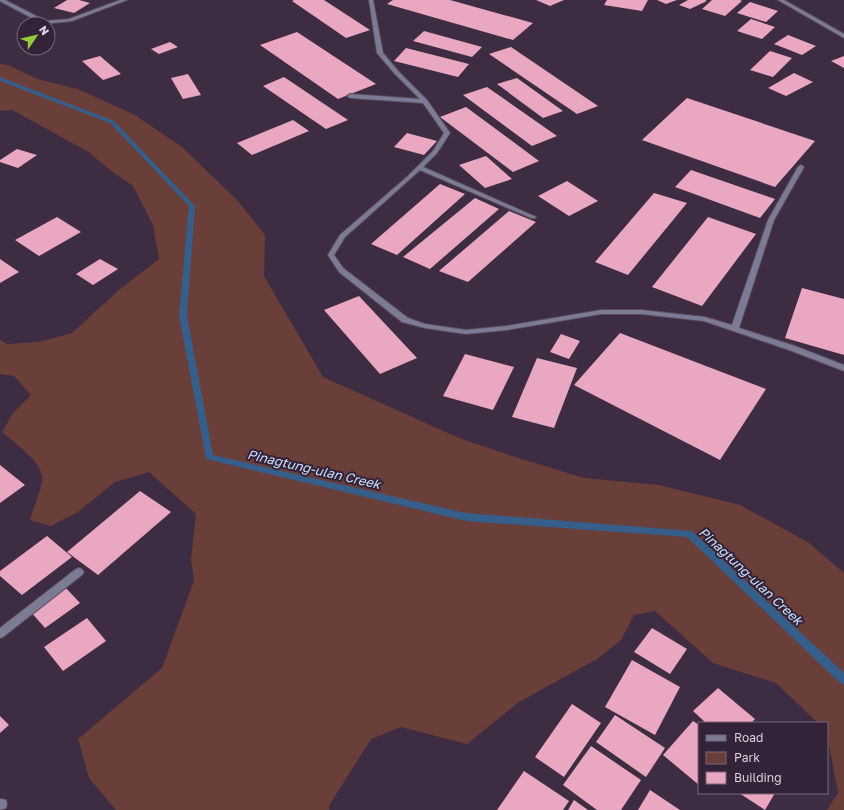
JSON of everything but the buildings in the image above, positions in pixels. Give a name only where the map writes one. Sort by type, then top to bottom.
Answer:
[{"type":"street","points":[[1,0],[45,23],[70,20],[125,0]]},
{"type":"street","points":[[371,0],[380,53],[396,73],[424,100],[447,133],[435,152],[420,168],[342,236],[331,255],[341,270],[405,320],[425,326],[466,332],[507,328],[601,312],[641,312],[705,319],[735,328],[844,368]]},
{"type":"street","points":[[780,0],[844,36]]},
{"type":"street","points":[[350,96],[424,100]]},
{"type":"street","points":[[735,328],[771,220],[801,167]]},
{"type":"street","points":[[420,168],[533,217]]},
{"type":"street","points":[[0,634],[79,572]]},
{"type":"green space","points":[[0,64],[8,65],[37,79],[78,89],[135,115],[182,147],[238,201],[265,235],[264,276],[323,377],[459,438],[584,478],[659,485],[740,505],[809,543],[844,573],[844,810],[827,810],[838,793],[828,738],[828,722],[817,722],[776,683],[713,663],[655,611],[634,615],[621,640],[597,659],[519,702],[467,744],[401,727],[371,739],[330,804],[329,810],[116,810],[89,778],[78,739],[162,668],[194,581],[191,560],[196,514],[149,472],[115,482],[78,512],[51,526],[30,520],[41,486],[41,474],[33,460],[2,432],[14,412],[31,395],[14,376],[0,374],[0,340],[7,344],[38,342],[72,333],[119,290],[159,259],[153,225],[133,186],[87,151],[12,110],[0,111]]},
{"type":"waterway","name":"Pinagtung-ulan Creek","points":[[0,79],[112,122],[192,206],[183,315],[209,457],[466,517],[689,534],[844,680]]}]
